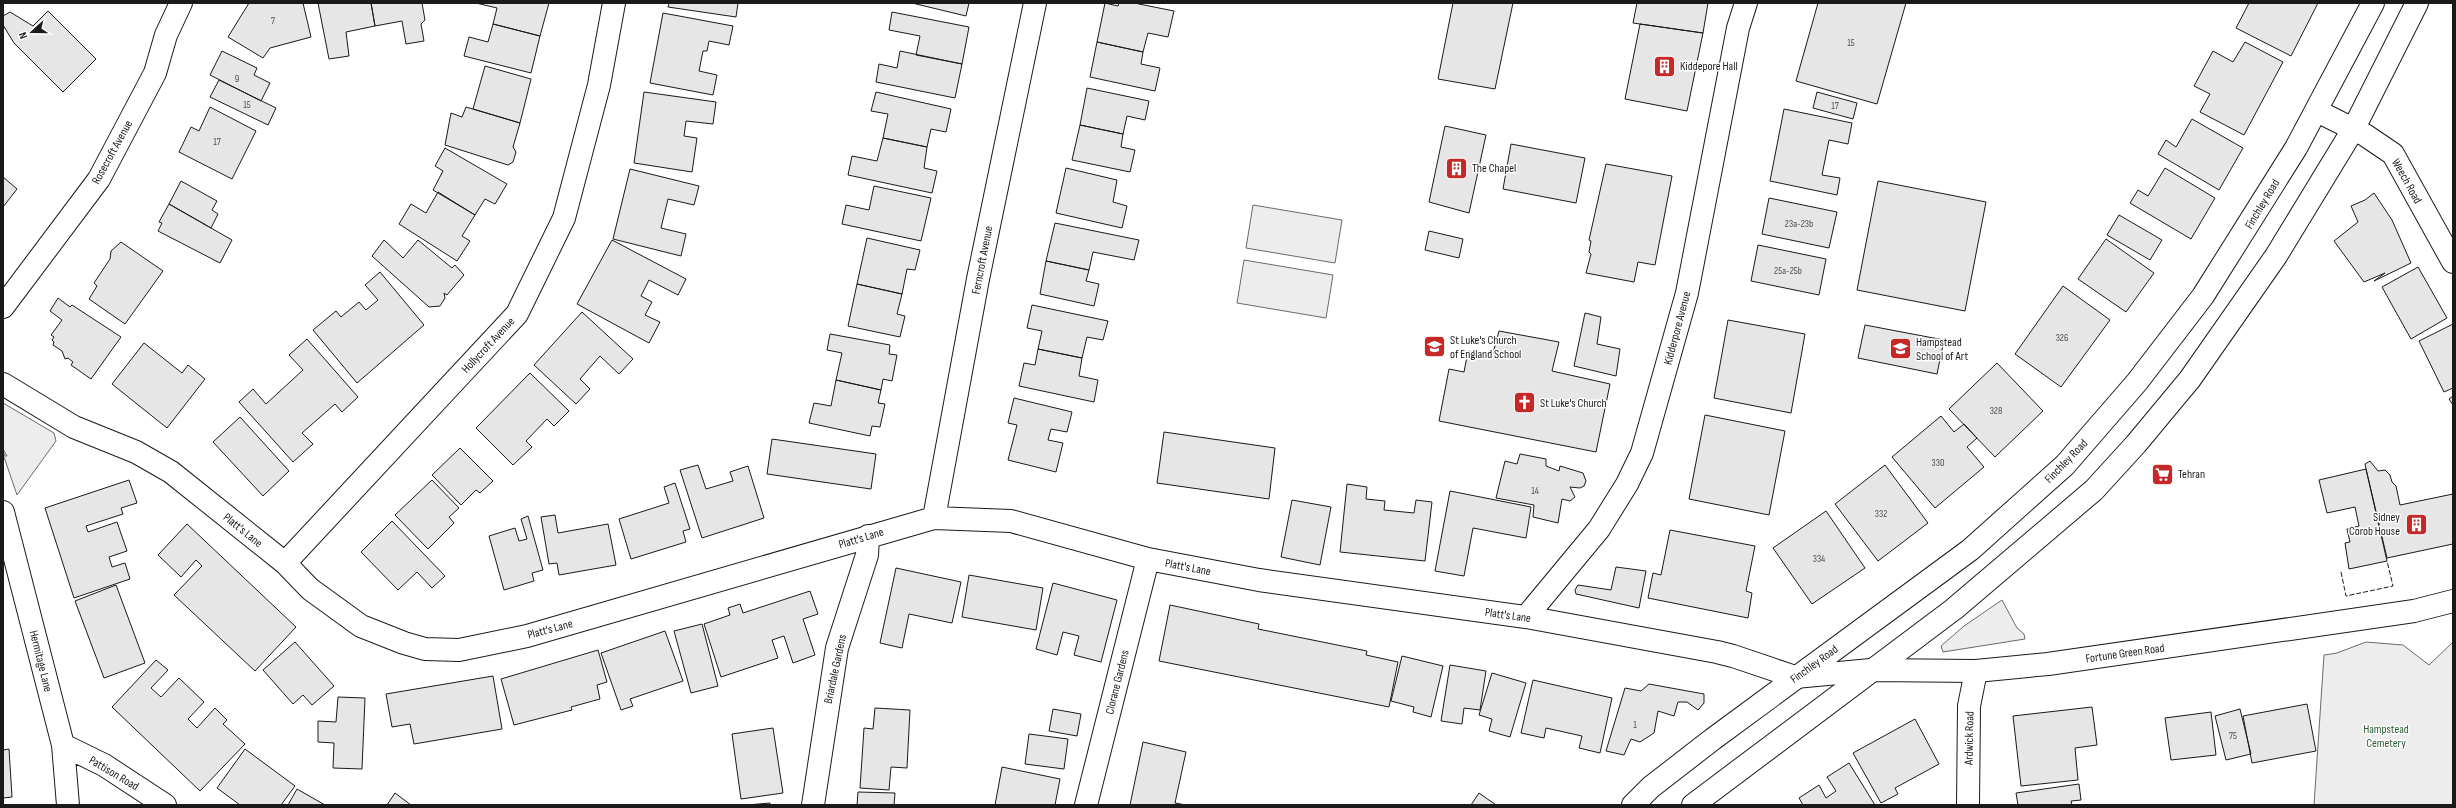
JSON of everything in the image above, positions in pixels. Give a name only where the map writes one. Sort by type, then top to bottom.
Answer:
[{"type":"main road","name":"Rosecroft Avenue","points":[[3,307],[100,179],[155,73],[166,35],[181,3]]},
{"type":"main road","name":"Hollycroft Avenue","points":[[285,563],[517,314],[564,218],[599,85],[614,3]]},
{"type":"main road","name":"Ferncroft Avenue","points":[[934,518],[978,279],[1035,3]]},
{"type":"main road","name":"Kidderpore Avenue","points":[[1526,618],[1599,529],[1627,484],[1642,453],[1686,293],[1738,28],[1746,3]]},
{"type":"main road","name":"Finchley Road","points":[[1633,805],[1677,767],[1795,678],[1970,550],[2065,465],[2137,382],[2203,296],[2245,232],[2317,111],[2374,3]]},
{"type":"main road","points":[[1693,805],[1954,609],[2047,532],[2094,490],[2132,449],[2190,379],[2233,320],[2328,174],[2354,128],[2417,3]]},
{"type":"main road","name":"Weech Road","points":[[2317,111],[2354,128],[2392,154],[2453,262]]},
{"type":"main road","name":"Platt's Lane","points":[[3,384],[74,427],[136,452],[171,472],[285,563],[310,588],[361,626],[404,643],[425,648],[459,650],[534,634],[777,565],[868,536],[934,518],[1011,521],[1148,559],[1259,580],[1526,618],[1733,656],[1795,678]]},
{"type":"main road","name":"Hermitage Lane","points":[[4,515],[63,745],[68,805]]},
{"type":"main road","name":"Briardale Gardens","points":[[813,805],[837,648],[867,555],[868,536]]},
{"type":"main road","name":"Clorane Gardens","points":[[1086,805],[1148,559]]},
{"type":"main road","name":"Fortune Green Road","points":[[1795,678],[1871,670],[1976,671],[2065,662],[2414,611],[2453,602]]},
{"type":"main road","name":"Ardwick Road","points":[[1968,805],[1969,706],[1976,671]]},
{"type":"main road","name":"Pattison Road","points":[[63,745],[104,765],[165,805]]},
{"type":"shaded area","points":[[1253,205],[1342,220],[1335,263],[1246,248]]},
{"type":"shaded area","points":[[1244,260],[1333,275],[1326,318],[1237,303]]},
{"type":"shaded area","points":[[3,403],[54,433],[56,441],[17,495],[3,454],[3,451],[5,456],[7,456],[3,449]]},
{"type":"shaded area","points":[[2002,600],[2017,628],[2024,634],[2025,639],[1943,652],[1941,646],[1964,626]]},
{"type":"shaded area","name":"Hampstead Cemetery","points":[[2366,642],[2403,645],[2429,665],[2453,642],[2453,805],[2314,805],[2324,655],[2337,653]]},
{"type":"building","points":[[249,3],[303,3],[311,37],[270,48],[263,58],[228,37]]},
{"type":"building","points":[[318,3],[371,3],[375,26],[346,32],[349,56],[329,59]]},
{"type":"building","points":[[371,3],[422,3],[425,20],[421,24],[424,41],[406,44],[402,21],[375,26]]},
{"type":"building","points":[[476,3],[549,3],[540,36],[493,24],[497,8]]},
{"type":"building","points":[[669,3],[738,3],[736,17],[668,7]]},
{"type":"building","points":[[912,3],[969,3],[966,16]]},
{"type":"building","points":[[1105,3],[1118,6],[1119,3],[1134,3],[1174,11],[1168,37],[1148,33],[1143,52],[1097,42]]},
{"type":"building","points":[[1453,3],[1513,3],[1495,89],[1438,79]]},
{"type":"building","points":[[1637,3],[1708,3],[1703,33],[1633,23]]},
{"type":"building","points":[[1818,3],[1906,3],[1877,104],[1796,81]]},
{"type":"building","points":[[2249,3],[2318,3],[2291,56],[2236,28]]},
{"type":"building","points":[[48,11],[96,59],[63,92],[14,43],[3,25],[3,16],[10,12],[33,26]]},
{"type":"building","points":[[892,12],[969,27],[962,64],[916,55],[920,36],[889,30]]},
{"type":"building","points":[[663,13],[733,26],[729,45],[709,41],[707,51],[703,51],[699,71],[717,75],[713,95],[650,83]]},
{"type":"building","points":[[493,24],[540,36],[531,73],[464,56],[469,37],[488,42]]},
{"type":"building","name":"Kiddepore Hall","points":[[1640,24],[1703,33],[1687,111],[1625,99]]},
{"type":"building","points":[[1097,42],[1143,52],[1141,64],[1160,68],[1155,91],[1090,77]]},
{"type":"building","points":[[2245,42],[2283,62],[2244,135],[2200,112],[2210,94],[2194,86],[2213,51],[2233,62]]},
{"type":"building","points":[[222,51],[257,68],[254,75],[270,83],[261,101],[210,75]]},
{"type":"building","points":[[900,51],[962,64],[955,98],[876,82],[879,64],[897,68]]},
{"type":"building","points":[[485,66],[531,79],[520,123],[473,109]]},
{"type":"building","points":[[219,80],[276,108],[268,125],[210,97]]},
{"type":"building","points":[[1087,88],[1149,101],[1145,120],[1127,116],[1123,134],[1080,125]]},
{"type":"building","points":[[644,92],[716,102],[713,124],[686,121],[684,136],[697,138],[692,172],[634,163]]},
{"type":"building","points":[[876,92],[951,109],[946,132],[931,129],[927,147],[883,138],[888,114],[871,111]]},
{"type":"building","points":[[1817,92],[1857,103],[1853,119],[1813,108]]},
{"type":"building","points":[[210,107],[256,131],[232,179],[179,152],[191,127],[199,131]]},
{"type":"building","points":[[466,107],[520,123],[513,147],[516,152],[513,162],[508,165],[445,145],[451,113],[462,117]]},
{"type":"building","points":[[1784,109],[1852,123],[1848,144],[1829,140],[1822,175],[1840,178],[1837,195],[1770,181]]},
{"type":"building","points":[[2192,119],[2243,148],[2219,190],[2158,154],[2166,140],[2176,147]]},
{"type":"building","points":[[1080,125],[1123,134],[1121,147],[1135,150],[1130,172],[1072,160]]},
{"type":"building","name":"The Chapel","points":[[1445,126],[1486,135],[1469,213],[1429,202]]},
{"type":"building","points":[[883,138],[927,147],[924,168],[937,171],[932,193],[848,175],[852,156],[877,161]]},
{"type":"building","points":[[1511,144],[1585,158],[1576,203],[1503,189]]},
{"type":"building","points":[[445,148],[507,184],[495,204],[485,199],[475,215],[433,190],[443,171],[435,166]]},
{"type":"building","points":[[1606,164],[1672,176],[1655,265],[1638,262],[1634,282],[1586,273],[1591,254],[1589,252],[1591,241],[1589,240]]},
{"type":"building","points":[[1066,168],[1117,180],[1113,202],[1127,206],[1122,228],[1056,213]]},
{"type":"building","points":[[2165,168],[2215,198],[2191,239],[2130,203],[2138,190],[2148,196]]},
{"type":"building","points":[[630,169],[699,186],[694,205],[668,199],[661,228],[686,234],[681,256],[613,239]]},
{"type":"building","points":[[3,177],[17,189],[3,207]]},
{"type":"building","points":[[181,181],[217,201],[212,210],[218,214],[211,228],[169,204]]},
{"type":"building","points":[[1878,181],[1986,202],[1965,311],[1857,290]]},
{"type":"building","points":[[874,186],[931,198],[921,241],[842,224],[846,205],[869,210]]},
{"type":"building","points":[[438,192],[475,215],[462,236],[470,241],[457,261],[399,224],[411,204],[426,213]]},
{"type":"building","points":[[2374,193],[2392,220],[2411,263],[2374,281],[2385,273],[2364,282],[2334,241],[2358,222],[2351,206],[2365,200]]},
{"type":"building","points":[[1769,198],[1837,212],[1829,248],[1762,234]]},
{"type":"building","points":[[169,204],[232,240],[220,263],[158,231],[162,223],[159,222]]},
{"type":"building","points":[[2119,215],[2162,240],[2150,260],[2107,235]]},
{"type":"building","points":[[1055,223],[1139,240],[1134,260],[1093,252],[1089,270],[1046,261]]},
{"type":"building","points":[[1429,231],[1463,239],[1459,258],[1425,250]]},
{"type":"building","points":[[867,238],[920,250],[915,270],[907,269],[902,294],[857,284]]},
{"type":"building","points":[[2106,239],[2154,273],[2126,312],[2078,279]]},
{"type":"building","points":[[384,240],[403,258],[418,240],[452,268],[455,265],[464,275],[447,295],[444,293],[445,298],[440,306],[429,307],[372,256]]},
{"type":"building","points":[[612,240],[686,279],[678,295],[649,280],[641,296],[652,302],[645,315],[660,322],[649,343],[577,304]]},
{"type":"building","points":[[121,242],[163,271],[125,324],[89,299],[97,286],[94,283],[110,259],[111,251]]},
{"type":"building","points":[[1758,245],[1826,259],[1819,295],[1751,281]]},
{"type":"building","points":[[1046,261],[1089,270],[1086,281],[1099,284],[1094,306],[1040,294]]},
{"type":"building","points":[[2418,267],[2447,318],[2411,339],[2382,287]]},
{"type":"building","points":[[380,272],[424,325],[357,383],[313,330],[336,311],[341,317],[359,302],[366,310],[378,300],[365,285]]},
{"type":"building","points":[[857,284],[902,294],[897,314],[905,316],[900,337],[848,326]]},
{"type":"building","points":[[2063,286],[2110,320],[2061,387],[2015,354]]},
{"type":"building","points":[[58,298],[70,307],[72,305],[121,337],[91,379],[71,365],[73,362],[68,358],[65,359],[62,351],[53,345],[54,342],[52,340],[54,337],[51,335],[62,320],[50,311]]},
{"type":"building","points":[[1032,305],[1108,321],[1103,340],[1087,337],[1082,358],[1038,349],[1042,331],[1027,328]]},
{"type":"building","points":[[582,312],[633,359],[619,374],[600,356],[580,379],[590,389],[576,404],[534,365]]},
{"type":"building","points":[[1585,313],[1601,317],[1597,344],[1620,349],[1616,376],[1574,366]]},
{"type":"building","points":[[1728,320],[1805,334],[1791,413],[1714,398]]},
{"type":"building","points":[[2453,324],[2453,388],[2444,392],[2419,341]]},
{"type":"building","name":"Hampstead School of Art","points":[[1865,325],[1944,340],[1937,374],[1858,358]]},
{"type":"building","name":"St Luke's Church","points":[[1499,331],[1559,342],[1552,371],[1610,384],[1596,452],[1439,421],[1449,369],[1464,372],[1468,351],[1492,357]]},
{"type":"building","points":[[830,334],[890,345],[889,354],[897,355],[892,381],[883,379],[881,390],[836,380],[842,353],[827,350]]},
{"type":"building","points":[[307,339],[358,397],[342,412],[335,404],[302,433],[313,444],[293,462],[239,402],[253,389],[266,404],[303,370],[289,355]]},
{"type":"building","points":[[144,343],[182,373],[188,365],[205,379],[167,428],[112,384]]},
{"type":"building","points":[[1038,349],[1082,358],[1079,376],[1098,380],[1094,402],[1019,386],[1024,363],[1035,365]]},
{"type":"building","points":[[1997,363],[2043,411],[1995,457],[1949,409]]},
{"type":"building","points":[[530,373],[569,411],[554,426],[547,419],[526,441],[532,447],[513,465],[476,428]]},
{"type":"building","points":[[836,380],[881,390],[878,403],[885,404],[880,427],[872,426],[870,436],[809,423],[814,403],[831,406]]},
{"type":"building","points":[[2453,396],[2453,405],[2449,399]]},
{"type":"building","points":[[1014,398],[1072,412],[1067,432],[1051,429],[1048,440],[1063,443],[1056,472],[1008,460],[1017,425],[1008,423]]},
{"type":"building","points":[[1705,415],[1785,431],[1769,515],[1689,499]]},
{"type":"building","points":[[1941,416],[1954,432],[1964,424],[1977,438],[1967,447],[1984,467],[1935,508],[1892,457]]},
{"type":"building","points":[[240,417],[289,471],[263,496],[213,442]]},
{"type":"building","points":[[1164,432],[1275,448],[1269,499],[1157,483]]},
{"type":"building","points":[[772,439],[876,454],[871,489],[767,474]]},
{"type":"building","points":[[460,448],[493,481],[480,493],[476,490],[461,505],[432,475]]},
{"type":"building","points":[[1520,454],[1546,459],[1546,466],[1559,471],[1560,466],[1583,473],[1586,481],[1584,486],[1580,488],[1570,487],[1575,497],[1570,501],[1562,499],[1558,523],[1533,517],[1534,505],[1496,498],[1505,461],[1517,464]]},
{"type":"building","name":"Sidney Corob House","points":[[2370,461],[2378,471],[2385,470],[2390,475],[2392,482],[2396,486],[2400,505],[2453,494],[2453,544],[2387,558],[2365,464]]},
{"type":"building","points":[[698,465],[706,489],[733,481],[730,472],[748,466],[764,518],[702,538],[680,470]]},
{"type":"building","points":[[1885,465],[1928,523],[1878,561],[1835,504]]},
{"type":"building","points":[[2366,469],[2387,561],[2349,569],[2345,543],[2350,542],[2347,529],[2359,526],[2355,507],[2327,513],[2319,480]]},
{"type":"building","points":[[129,480],[137,503],[121,508],[123,514],[86,526],[88,532],[117,522],[127,551],[109,557],[112,567],[125,563],[130,579],[74,598],[45,508]]},
{"type":"building","points":[[432,480],[459,508],[449,517],[454,523],[428,549],[395,515]]},
{"type":"building","points":[[675,483],[690,529],[683,531],[686,542],[631,559],[619,519],[669,503],[664,487]]},
{"type":"building","points":[[1347,484],[1367,487],[1366,499],[1385,501],[1384,510],[1414,513],[1416,500],[1432,502],[1425,561],[1340,552]]},
{"type":"building","points":[[1450,491],[1531,507],[1526,538],[1473,528],[1464,576],[1435,571]]},
{"type":"building","points":[[1292,500],[1331,507],[1320,565],[1281,557]]},
{"type":"building","points":[[1826,511],[1865,568],[1812,604],[1773,548]]},
{"type":"building","points":[[555,515],[558,533],[608,524],[616,565],[559,575],[557,563],[549,564],[541,517]]},
{"type":"building","points":[[528,516],[543,570],[532,573],[534,581],[504,590],[489,536],[515,528],[519,541],[527,539],[521,519]]},
{"type":"building","points":[[392,521],[445,576],[432,588],[417,572],[398,590],[361,552]]},
{"type":"building","points":[[187,524],[296,627],[255,671],[174,595],[202,566],[196,560],[181,577],[158,555]]},
{"type":"building","points":[[1670,530],[1755,546],[1746,591],[1752,593],[1748,618],[1648,598],[1653,573],[1661,575]]},
{"type":"building","points":[[1616,567],[1646,571],[1639,608],[1576,594],[1575,590],[1578,585],[1611,590]]},
{"type":"building","points":[[896,568],[961,582],[952,623],[909,614],[902,648],[880,643]]},
{"type":"building","points":[[969,575],[1043,588],[1036,630],[962,617]]},
{"type":"building","points":[[1053,583],[1117,600],[1101,662],[1074,655],[1079,636],[1063,632],[1057,655],[1036,649]]},
{"type":"building","points":[[116,585],[145,663],[104,678],[75,601]]},
{"type":"building","points":[[810,591],[818,614],[803,619],[815,655],[793,663],[784,636],[772,640],[778,658],[721,677],[704,624],[730,615],[728,608],[740,604],[743,613]]},
{"type":"building","points":[[1170,605],[1259,624],[1258,629],[1367,651],[1366,655],[1398,662],[1389,707],[1159,661]]},
{"type":"building","points":[[702,624],[718,686],[691,693],[674,631]]},
{"type":"building","points":[[665,631],[683,681],[630,699],[633,706],[621,710],[601,653]]},
{"type":"building","points":[[295,642],[334,686],[312,705],[303,695],[293,704],[263,670]]},
{"type":"building","points":[[598,650],[607,682],[597,685],[600,699],[571,707],[572,710],[514,725],[501,679]]},
{"type":"building","points":[[1402,656],[1443,666],[1431,717],[1413,712],[1414,707],[1391,701]]},
{"type":"building","points":[[156,660],[168,670],[151,688],[161,697],[179,678],[204,702],[188,719],[197,728],[215,708],[227,720],[223,724],[245,744],[200,791],[112,707]]},
{"type":"building","points":[[1450,665],[1486,671],[1480,710],[1464,708],[1462,724],[1441,721]]},
{"type":"building","points":[[1492,673],[1526,683],[1510,737],[1489,731],[1492,719],[1479,715]]},
{"type":"building","points":[[493,676],[502,729],[414,744],[410,724],[392,727],[386,694]]},
{"type":"building","points":[[1533,680],[1612,698],[1600,753],[1579,748],[1582,736],[1546,728],[1544,738],[1521,733]]},
{"type":"building","points":[[1649,684],[1704,694],[1704,703],[1698,710],[1687,702],[1678,702],[1674,716],[1658,711],[1654,733],[1640,742],[1631,739],[1624,755],[1606,751],[1625,688],[1641,691]]},
{"type":"building","points":[[338,697],[365,698],[362,769],[333,768],[334,743],[318,742],[318,721],[336,722]]},
{"type":"building","points":[[2307,704],[2316,751],[2252,763],[2243,716]]},
{"type":"building","points":[[2092,707],[2097,745],[2075,748],[2078,780],[2021,786],[2013,716]]},
{"type":"building","points":[[875,708],[910,710],[907,768],[891,767],[889,790],[860,788],[864,728],[873,729]]},
{"type":"building","points":[[1053,709],[1081,714],[1077,736],[1049,731]]},
{"type":"building","points":[[2240,709],[2251,754],[2226,760],[2215,716]]},
{"type":"building","points":[[2211,712],[2216,755],[2171,760],[2165,718]]},
{"type":"building","points":[[1915,719],[1939,764],[1895,788],[1898,794],[1881,803],[1853,753]]},
{"type":"building","points":[[773,728],[783,793],[741,799],[732,734]]},
{"type":"building","points":[[1029,734],[1068,739],[1064,769],[1025,764]]},
{"type":"building","points":[[1143,742],[1186,752],[1175,803],[1186,805],[1130,805]]},
{"type":"building","points":[[9,749],[12,797],[3,798],[3,750]]},
{"type":"building","points":[[245,749],[295,786],[281,805],[240,805],[217,788]]},
{"type":"building","points":[[1849,763],[1875,805],[1803,805],[1799,798],[1819,785],[1826,798],[1836,791],[1827,777]]},
{"type":"building","points":[[1002,767],[1060,779],[1055,805],[995,805]]},
{"type":"building","points":[[2079,784],[2081,800],[2071,801],[2072,805],[2018,805],[2016,793]]},
{"type":"building","points":[[297,789],[325,805],[288,805]]},
{"type":"building","points":[[858,792],[895,793],[894,805],[857,805]]},
{"type":"building","points":[[395,793],[411,805],[387,805]]},
{"type":"building","points":[[1479,793],[1496,805],[1471,805]]},
{"type":"building","points":[[770,803],[770,805],[747,805]]},
{"type":"fence","points":[[2341,572],[2346,596],[2393,586],[2387,561]]},
{"type":"place","name":"Kiddepore Hall","points":[[1664,66]]},
{"type":"place","name":"The Chapel","points":[[1457,168]]},
{"type":"place","name":"St Luke's Church of England School","points":[[1435,347]]},
{"type":"place","name":"Hampstead School of Art","points":[[1901,349]]},
{"type":"place","name":"St Luke's Church","points":[[1524,403]]},
{"type":"place","name":"Tehran","points":[[2163,474]]},
{"type":"place","name":"Sidney Corob House","points":[[2416,524]]}]
